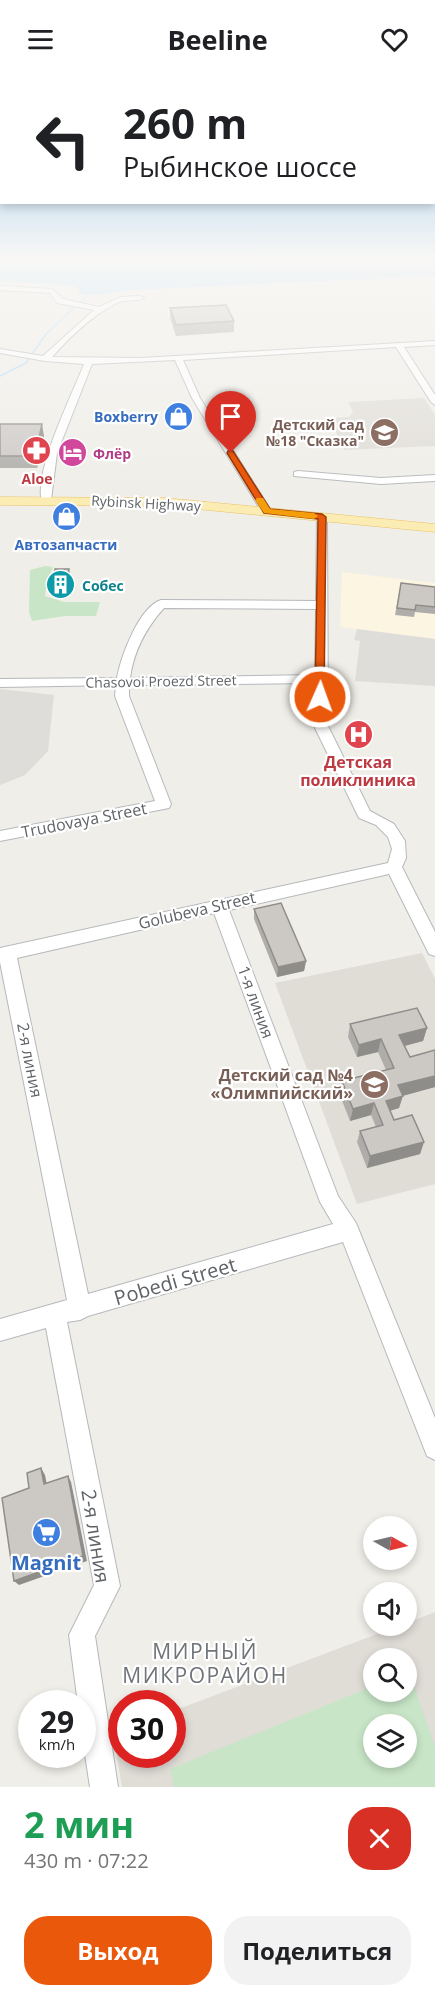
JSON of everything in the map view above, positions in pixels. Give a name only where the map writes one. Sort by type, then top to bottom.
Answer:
[{"type":"main road","name":"Rybinsk Highway","points":[[0,501],[134,500],[435,528]]},
{"type":"street","points":[[45,359],[66,337]]},
{"type":"street","points":[[0,351],[45,359],[88,363],[435,343]]},
{"type":"street","points":[[399,345],[435,402]]},
{"type":"street","points":[[178,357],[196,398],[267,512]]},
{"type":"street","points":[[46,500],[49,472],[58,435],[64,427],[88,363]]},
{"type":"street","points":[[298,474],[381,481],[435,478]]},
{"type":"street","points":[[322,517],[320,714],[323,733],[364,814],[382,821],[394,834],[401,851],[400,858],[394,867],[435,949]]},
{"type":"street","name":"Trudovaya Street","points":[[0,836],[164,804],[124,705],[122,682],[138,632],[161,604],[321,605]]},
{"type":"street","name":"Chasovoi Proezd Street","points":[[0,683],[321,679]]},
{"type":"street","name":"Golubeva Street","points":[[4,954],[394,867]]},
{"type":"street","name":"1-я линия","points":[[219,905],[330,1202],[349,1230],[435,1448]]},
{"type":"street","name":"2-я линия","points":[[4,954],[80,1309]]},
{"type":"street","name":"Pobedi Street","points":[[0,1330],[56,1316],[349,1230]]},
{"type":"street","name":"2-я линия","points":[[56,1316],[107,1586],[82,1635],[104,1787]]},
{"type":"shaded area","name":"Детский сад №18 \"Сказка\"","points":[[424,398],[435,415],[435,446],[344,450],[329,418],[349,417],[353,412],[348,402]]},
{"type":"shaded area","points":[[342,572],[435,583],[435,639],[340,627]]},
{"type":"shaded area","points":[[357,629],[435,639],[435,686],[355,681],[360,641],[354,640]]},
{"type":"shaded area","points":[[0,689],[54,695],[48,751],[25,775],[0,785]]},
{"type":"shaded area","name":"Детский сад №4 «Олимпийский»","points":[[422,953],[435,979],[435,1184],[357,1204],[275,983]]},
{"type":"shaded area","points":[[435,1612],[435,1787],[122,1787],[119,1768],[186,1768],[186,1706],[372,1636],[417,1636],[417,1619]]},
{"type":"green space","points":[[45,566],[53,567],[45,596],[64,602],[100,602],[96,616],[65,616],[32,621],[29,612],[30,570]]},
{"type":"green space","points":[[363,1690],[363,1702],[417,1702],[417,1694],[435,1747],[435,1787],[174,1787],[170,1769],[186,1768],[186,1762]]},
{"type":"building","points":[[0,424],[42,424],[35,456],[0,456]]},
{"type":"building","points":[[55,569],[69,569],[66,587],[51,588]]},
{"type":"building","points":[[401,583],[435,587],[435,607],[416,605],[415,610],[397,608]]},
{"type":"building","points":[[281,903],[306,961],[278,967],[254,909]]},
{"type":"building","points":[[417,1008],[427,1028],[399,1035],[410,1057],[435,1050],[435,1076],[398,1085],[403,1096],[386,1101],[394,1120],[412,1115],[424,1142],[370,1156],[360,1131],[383,1125],[374,1103],[353,1109],[342,1081],[394,1068],[381,1039],[359,1045],[350,1024]]},
{"type":"building","name":"Magnit","points":[[41,1468],[44,1484],[68,1476],[83,1556],[14,1581],[2,1498],[29,1488],[27,1473]]},
{"type":"waterway","points":[[0,376],[26,363],[44,337]]},
{"type":"slow traffic","points":[[260,500],[267,512],[314,516]]},
{"type":"place","name":"Boxberry","points":[[179,416]]},
{"type":"place","name":"Детский сад №18 \"Сказка\"","points":[[385,432]]},
{"type":"place","name":"Aloe","points":[[37,451]]},
{"type":"place","name":"Флёр","points":[[72,453]]},
{"type":"place","name":"Автозапчасти","points":[[66,517]]},
{"type":"place","name":"Собес","points":[[61,585]]},
{"type":"place","name":"Детская поликлиника","points":[[358,734]]},
{"type":"place","name":"Детский сад №4 «Олимпийский»","points":[[374,1084]]},
{"type":"place","name":"Magnit","points":[[46,1532]]},
{"type":"district","name":"МИРНЫЙ МИКРОРАЙОН","points":[[205,1663]]},
{"type":"route","points":[[231,453],[267,512],[322,517],[321,605],[323,622],[320,697]]}]
